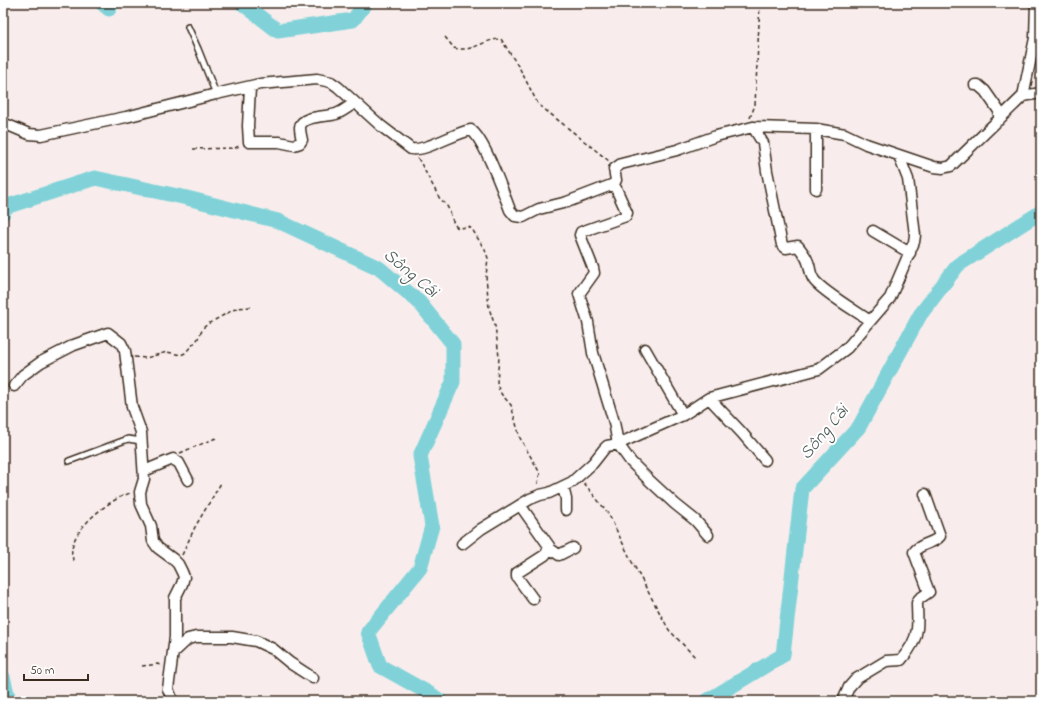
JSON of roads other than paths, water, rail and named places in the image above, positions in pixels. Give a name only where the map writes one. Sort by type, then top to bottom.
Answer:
[{"type":"street","points":[[708,535],[695,520],[675,504],[631,462],[618,444],[614,422],[594,353],[588,322],[579,294],[594,274],[580,235],[581,232],[626,216],[627,213],[614,184],[616,180],[614,169],[621,164],[677,150],[716,136],[750,127],[816,129],[846,134],[866,144],[934,167],[943,168],[951,166],[1023,96],[1035,38],[1036,3]]},
{"type":"street","points":[[3,123],[28,134],[41,135],[126,117],[260,84],[316,79],[331,82],[381,126],[408,148],[414,150],[463,131],[471,130],[475,133],[483,146],[510,210],[515,216],[523,217],[539,209],[573,200],[614,184]]},
{"type":"street","points":[[975,85],[978,85],[985,91],[999,111],[999,120]]},
{"type":"street","points":[[250,87],[248,142],[279,142],[294,145],[300,143],[302,140],[300,127],[305,120],[319,116],[336,114],[356,103]]},
{"type":"street","points":[[1023,96],[1041,93]]},
{"type":"street","points":[[750,127],[763,143],[782,245],[786,248],[798,246],[805,254],[814,281],[870,321]]},
{"type":"street","points":[[816,129],[816,188]]},
{"type":"street","points":[[462,544],[481,529],[520,505],[540,495],[563,487],[579,477],[607,446],[618,444],[683,415],[709,398],[819,369],[847,348],[890,298],[914,242],[915,234],[908,179],[899,156]]},
{"type":"street","points":[[873,230],[910,253]]},
{"type":"street","points":[[14,386],[23,375],[41,362],[74,345],[105,333],[111,334],[121,343],[127,357],[132,407],[141,432],[144,471],[144,479],[140,492],[141,504],[151,526],[153,541],[158,548],[173,559],[184,577],[175,598],[175,637],[168,689],[173,701]]},
{"type":"street","points":[[645,349],[683,415]]},
{"type":"street","points":[[709,398],[765,460]]},
{"type":"street","points":[[144,471],[173,459],[179,463],[188,480]]},
{"type":"street","points":[[563,487],[566,499],[566,510]]},
{"type":"street","points":[[843,701],[849,687],[856,679],[886,661],[901,660],[916,636],[918,624],[917,603],[919,599],[929,592],[914,552],[917,548],[937,539],[940,536],[926,494]]},
{"type":"street","points":[[520,505],[549,548],[560,555],[572,548]]},
{"type":"street","points":[[533,599],[517,577],[517,573],[545,554],[549,548]]},
{"type":"street","points":[[173,653],[188,639],[196,637],[232,637],[256,641],[273,649],[290,663],[314,678]]},
{"type":"lane","points":[[188,27],[216,94]]},
{"type":"lane","points":[[69,461],[128,439],[141,441]]},
{"type":"waterway","points":[[102,3],[109,9],[112,3]]},
{"type":"waterway","points":[[242,3],[278,31],[353,20],[366,3]]},
{"type":"waterway","name":"Sông Cái","points":[[3,213],[5,207],[95,178],[187,198],[278,221],[379,268],[419,302],[453,344],[453,382],[420,456],[432,526],[420,568],[368,632],[380,666],[440,701]]},
{"type":"waterway","name":"Sông Cái","points":[[707,701],[783,655],[802,489],[859,427],[920,315],[958,265],[1041,212]]},
{"type":"waterway","name":"Sông Cái","points":[[3,677],[9,701]]}]
